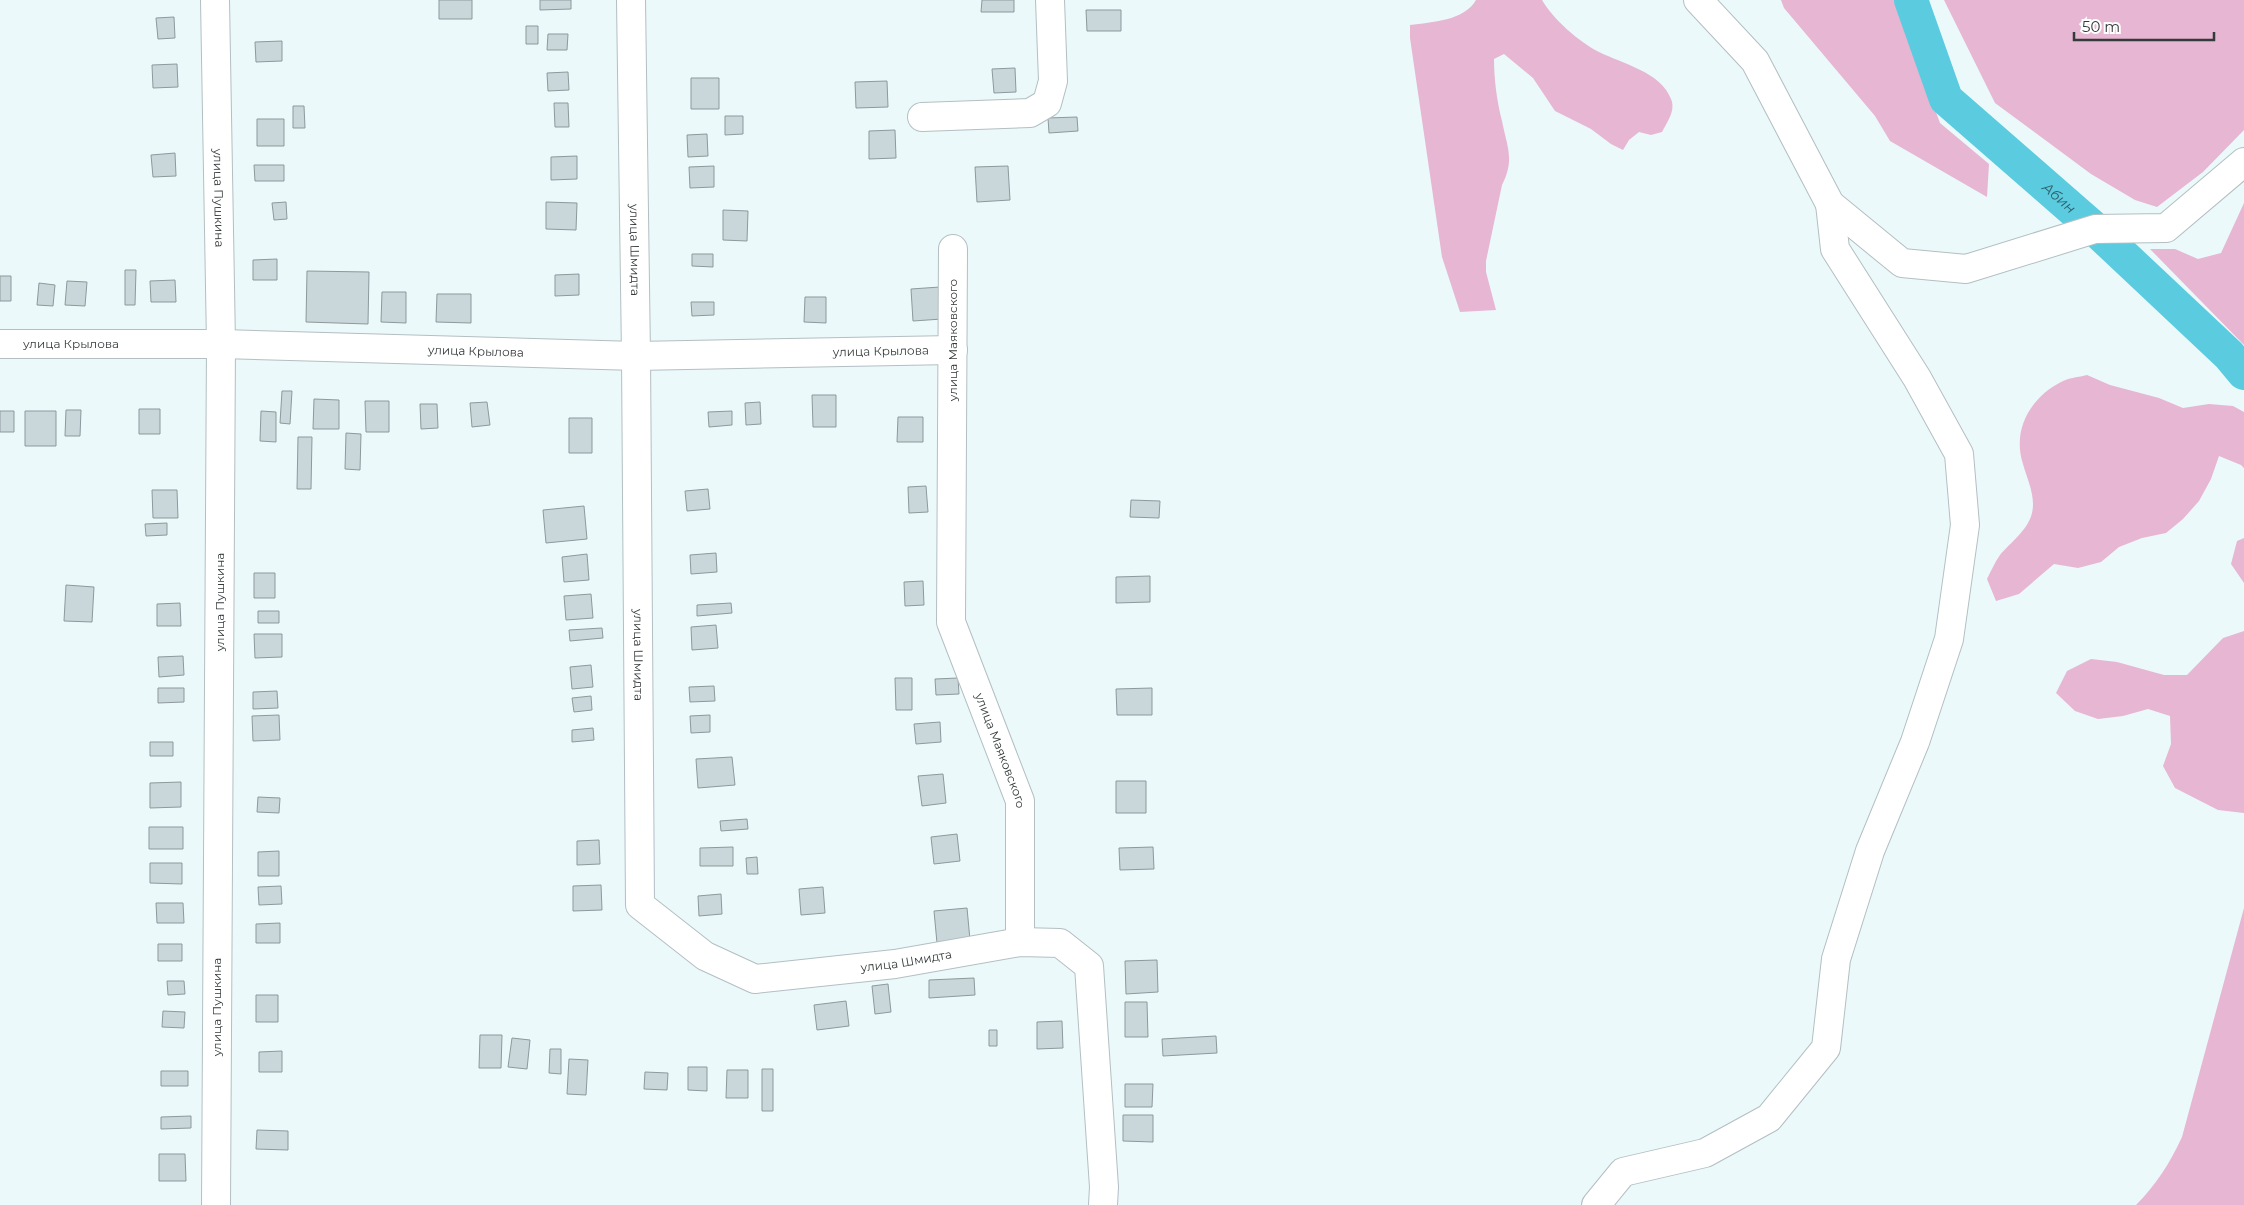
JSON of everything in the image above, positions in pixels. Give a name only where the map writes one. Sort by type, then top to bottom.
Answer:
[{"type":"street","name":"улица Пушкина","points":[[215,0],[221,344],[216,1205]]},
{"type":"street","name":"улица Шмидта","points":[[631,0],[640,905],[705,956],[755,979],[896,964],[1020,942]]},
{"type":"street","points":[[922,117],[1030,113],[1047,103],[1053,81],[1050,0]]},
{"type":"street","points":[[1596,1205],[1624,1172],[1705,1153],[1769,1118],[1826,1048],[1836,959],[1870,851],[1915,742],[1949,639],[1965,525],[1959,454],[1917,378],[1835,249],[1830,204],[1755,61],[1698,0]]},
{"type":"street","points":[[1830,204],[1902,263],[1966,269],[2095,229],[2166,228],[2244,162]]},
{"type":"street","name":"улица Маяковского","points":[[952,249],[951,622],[1020,801],[1020,942]]},
{"type":"street","name":"улица Крылова","points":[[0,344],[221,344],[636,356],[953,350]]},
{"type":"street","points":[[1020,942],[1060,943],[1089,966],[1104,1187],[1103,1205]]},
{"type":"shaded area","points":[[1476,0],[1542,0],[1560,22],[1583,42],[1599,52],[1650,75],[1659,82],[1671,99],[1672,108],[1662,132],[1651,135],[1639,132],[1629,140],[1623,150],[1611,144],[1591,129],[1555,111],[1533,78],[1504,54],[1494,59],[1497,98],[1509,153],[1508,168],[1502,185],[1486,261],[1486,272],[1496,310],[1460,312],[1442,257],[1410,38],[1410,25],[1456,16],[1471,7]]},
{"type":"shaded area","points":[[1781,0],[1895,0],[1940,123],[1989,164],[1987,197],[1890,141],[1875,116],[1784,8]]},
{"type":"shaded area","points":[[1944,0],[2244,0],[2244,130],[2203,172],[2157,207],[2135,200],[2091,174],[1995,103]]},
{"type":"shaded area","points":[[2244,203],[2244,345],[2150,249],[2175,249],[2198,259],[2221,253]]},
{"type":"shaded area","points":[[2087,375],[2110,385],[2159,398],[2183,408],[2209,404],[2233,406],[2244,412],[2244,468],[2219,456],[2211,479],[2199,501],[2183,519],[2166,533],[2142,538],[2119,547],[2101,562],[2078,568],[2054,564],[2019,594],[1996,601],[1987,579],[2000,555],[2027,525],[2033,507],[2032,494],[2020,451],[2022,427],[2026,416],[2040,397],[2050,389],[2064,381]]},
{"type":"shaded area","points":[[2244,538],[2244,583],[2231,564],[2237,541]]},
{"type":"shaded area","points":[[2244,631],[2244,813],[2218,810],[2175,788],[2163,766],[2171,744],[2170,716],[2148,709],[2123,716],[2098,719],[2075,711],[2056,693],[2067,671],[2091,659],[2117,662],[2164,675],[2187,675],[2223,638]]},
{"type":"shaded area","points":[[2244,908],[2244,1205],[2136,1205],[2162,1173],[2182,1137]]},
{"type":"building","points":[[439,0],[472,0],[472,19],[439,19]]},
{"type":"building","points":[[540,0],[571,0],[571,9],[540,10]]},
{"type":"building","points":[[982,0],[1014,0],[1014,12],[981,12]]},
{"type":"building","points":[[1086,10],[1121,10],[1121,31],[1087,31]]},
{"type":"building","points":[[174,17],[175,38],[158,39],[156,18]]},
{"type":"building","points":[[526,26],[538,26],[538,44],[526,44]]},
{"type":"building","points":[[548,34],[568,34],[567,50],[547,50]]},
{"type":"building","points":[[282,41],[282,61],[256,62],[255,42]]},
{"type":"building","points":[[177,64],[178,87],[153,88],[152,65]]},
{"type":"building","points":[[1015,68],[1016,92],[994,93],[992,69]]},
{"type":"building","points":[[568,72],[569,90],[548,91],[547,73]]},
{"type":"building","points":[[691,78],[719,78],[719,109],[691,109]]},
{"type":"building","points":[[887,81],[888,107],[856,108],[855,82]]},
{"type":"building","points":[[554,103],[568,103],[569,127],[555,127]]},
{"type":"building","points":[[293,106],[304,106],[305,128],[293,128]]},
{"type":"building","points":[[725,116],[743,116],[743,134],[725,135]]},
{"type":"building","points":[[1077,117],[1078,131],[1049,133],[1048,118]]},
{"type":"building","points":[[257,119],[284,119],[284,146],[257,146]]},
{"type":"building","points":[[895,130],[896,158],[869,159],[869,131]]},
{"type":"building","points":[[707,134],[708,156],[688,157],[687,135]]},
{"type":"building","points":[[175,153],[176,176],[153,177],[151,155]]},
{"type":"building","points":[[577,156],[577,179],[551,180],[551,157]]},
{"type":"building","points":[[254,165],[284,165],[284,181],[255,181]]},
{"type":"building","points":[[714,166],[714,187],[690,188],[689,167]]},
{"type":"building","points":[[1008,166],[1010,200],[977,202],[975,167]]},
{"type":"building","points":[[286,202],[287,219],[274,220],[272,203]]},
{"type":"building","points":[[546,202],[577,203],[576,230],[546,229]]},
{"type":"building","points":[[723,210],[748,211],[747,241],[723,240]]},
{"type":"building","points":[[692,254],[713,254],[713,267],[692,266]]},
{"type":"building","points":[[277,259],[277,280],[253,280],[253,260]]},
{"type":"building","points":[[125,270],[136,270],[135,305],[125,305]]},
{"type":"building","points":[[307,271],[369,272],[368,324],[306,322]]},
{"type":"building","points":[[579,274],[579,295],[555,296],[555,275]]},
{"type":"building","points":[[0,276],[11,276],[11,301],[0,301]]},
{"type":"building","points":[[175,280],[176,302],[151,302],[150,281]]},
{"type":"building","points":[[67,281],[87,282],[85,306],[65,305]]},
{"type":"building","points":[[39,283],[55,285],[53,306],[37,305]]},
{"type":"building","points":[[940,287],[942,319],[913,321],[911,289]]},
{"type":"building","points":[[382,292],[406,292],[406,323],[381,322]]},
{"type":"building","points":[[437,294],[471,294],[471,323],[436,322]]},
{"type":"building","points":[[805,297],[826,297],[826,323],[804,322]]},
{"type":"building","points":[[691,302],[714,302],[714,315],[692,316]]},
{"type":"building","points":[[282,391],[292,391],[290,424],[280,423]]},
{"type":"building","points":[[812,395],[836,395],[836,427],[813,427]]},
{"type":"building","points":[[314,399],[339,400],[339,429],[313,429]]},
{"type":"building","points":[[365,401],[389,401],[389,432],[366,432]]},
{"type":"building","points":[[487,402],[490,425],[472,427],[470,403]]},
{"type":"building","points":[[760,402],[761,424],[746,425],[745,403]]},
{"type":"building","points":[[420,404],[437,404],[438,428],[421,429]]},
{"type":"building","points":[[139,409],[160,409],[160,434],[139,434]]},
{"type":"building","points":[[66,410],[81,410],[80,436],[65,436]]},
{"type":"building","points":[[0,411],[14,411],[14,432],[0,432]]},
{"type":"building","points":[[25,411],[56,411],[56,446],[25,446]]},
{"type":"building","points":[[261,411],[276,412],[276,442],[260,441]]},
{"type":"building","points":[[732,411],[732,425],[709,427],[708,412]]},
{"type":"building","points":[[898,417],[923,417],[923,442],[897,442]]},
{"type":"building","points":[[569,418],[592,418],[592,453],[569,453]]},
{"type":"building","points":[[346,433],[361,434],[360,470],[345,469]]},
{"type":"building","points":[[298,437],[312,437],[311,489],[297,489]]},
{"type":"building","points":[[926,486],[928,512],[909,513],[908,487]]},
{"type":"building","points":[[708,489],[710,509],[687,511],[685,491]]},
{"type":"building","points":[[152,490],[177,490],[178,518],[153,518]]},
{"type":"building","points":[[1131,500],[1160,501],[1159,518],[1130,517]]},
{"type":"building","points":[[584,506],[587,539],[546,543],[543,510]]},
{"type":"building","points":[[167,523],[167,535],[146,536],[145,524]]},
{"type":"building","points":[[716,553],[717,572],[691,574],[690,555]]},
{"type":"building","points":[[587,554],[589,580],[564,582],[562,557]]},
{"type":"building","points":[[254,573],[275,573],[275,598],[254,598]]},
{"type":"building","points":[[1150,576],[1150,602],[1116,603],[1116,577]]},
{"type":"building","points":[[923,581],[924,605],[905,606],[904,582]]},
{"type":"building","points":[[66,585],[94,587],[92,622],[64,621]]},
{"type":"building","points":[[591,594],[593,618],[566,620],[564,596]]},
{"type":"building","points":[[180,603],[181,626],[157,626],[157,604]]},
{"type":"building","points":[[731,603],[732,613],[697,616],[697,605]]},
{"type":"building","points":[[258,611],[279,611],[279,623],[258,623]]},
{"type":"building","points":[[716,625],[718,648],[692,650],[691,627]]},
{"type":"building","points":[[602,628],[603,638],[570,641],[569,630]]},
{"type":"building","points":[[254,634],[282,634],[282,657],[255,658]]},
{"type":"building","points":[[183,656],[184,675],[159,677],[158,657]]},
{"type":"building","points":[[591,665],[593,687],[572,689],[570,667]]},
{"type":"building","points":[[895,678],[912,678],[912,710],[896,710]]},
{"type":"building","points":[[958,678],[959,694],[936,695],[935,679]]},
{"type":"building","points":[[714,686],[715,701],[690,702],[689,687]]},
{"type":"building","points":[[158,688],[184,688],[184,702],[158,703]]},
{"type":"building","points":[[1152,688],[1152,715],[1117,715],[1116,689]]},
{"type":"building","points":[[277,691],[278,708],[253,709],[253,692]]},
{"type":"building","points":[[591,696],[592,710],[574,712],[572,698]]},
{"type":"building","points":[[279,715],[280,740],[253,741],[252,716]]},
{"type":"building","points":[[710,715],[710,732],[691,733],[690,716]]},
{"type":"building","points":[[940,722],[941,742],[916,744],[914,724]]},
{"type":"building","points":[[593,728],[594,740],[572,742],[572,730]]},
{"type":"building","points":[[150,742],[173,742],[173,756],[150,756]]},
{"type":"building","points":[[732,757],[735,785],[698,788],[696,759]]},
{"type":"building","points":[[943,774],[946,803],[922,806],[918,776]]},
{"type":"building","points":[[1116,781],[1146,781],[1146,813],[1116,813]]},
{"type":"building","points":[[181,782],[181,807],[150,808],[150,783]]},
{"type":"building","points":[[258,797],[280,798],[279,813],[257,812]]},
{"type":"building","points":[[747,819],[748,829],[721,831],[720,821]]},
{"type":"building","points":[[149,827],[183,827],[183,849],[149,849]]},
{"type":"building","points":[[957,834],[960,861],[934,864],[931,837]]},
{"type":"building","points":[[599,840],[600,864],[577,865],[577,841]]},
{"type":"building","points":[[733,847],[733,866],[700,866],[700,848]]},
{"type":"building","points":[[1153,847],[1154,869],[1120,870],[1119,848]]},
{"type":"building","points":[[279,851],[279,876],[258,876],[258,852]]},
{"type":"building","points":[[757,857],[758,874],[747,874],[746,858]]},
{"type":"building","points":[[150,863],[182,863],[182,884],[150,883]]},
{"type":"building","points":[[601,885],[602,910],[573,911],[573,886]]},
{"type":"building","points":[[281,886],[282,904],[259,905],[258,887]]},
{"type":"building","points":[[823,887],[825,913],[801,915],[799,889]]},
{"type":"building","points":[[721,894],[722,914],[699,916],[698,896]]},
{"type":"building","points":[[156,903],[183,903],[184,923],[157,923]]},
{"type":"building","points":[[967,908],[970,940],[937,943],[934,911]]},
{"type":"building","points":[[280,923],[280,943],[256,943],[256,924]]},
{"type":"building","points":[[158,944],[182,944],[182,961],[158,961]]},
{"type":"building","points":[[1157,960],[1158,992],[1126,994],[1125,961]]},
{"type":"building","points":[[974,978],[975,995],[929,998],[929,980]]},
{"type":"building","points":[[167,981],[184,981],[185,994],[168,995]]},
{"type":"building","points":[[888,984],[891,1012],[875,1014],[872,986]]},
{"type":"building","points":[[256,995],[278,995],[278,1022],[256,1022]]},
{"type":"building","points":[[846,1001],[849,1026],[817,1030],[814,1005]]},
{"type":"building","points":[[1125,1002],[1147,1002],[1148,1037],[1125,1037]]},
{"type":"building","points":[[163,1011],[185,1012],[184,1028],[162,1027]]},
{"type":"building","points":[[1062,1021],[1063,1048],[1037,1049],[1037,1022]]},
{"type":"building","points":[[989,1030],[997,1030],[997,1046],[989,1046]]},
{"type":"building","points":[[480,1035],[502,1035],[501,1068],[479,1068]]},
{"type":"building","points":[[1216,1036],[1217,1053],[1163,1056],[1162,1039]]},
{"type":"building","points":[[512,1038],[530,1040],[527,1069],[508,1067]]},
{"type":"building","points":[[550,1049],[561,1049],[561,1074],[549,1073]]},
{"type":"building","points":[[282,1051],[282,1072],[259,1072],[259,1052]]},
{"type":"building","points":[[569,1059],[588,1060],[586,1095],[567,1094]]},
{"type":"building","points":[[688,1067],[707,1067],[707,1091],[688,1090]]},
{"type":"building","points":[[762,1069],[773,1069],[773,1111],[762,1111]]},
{"type":"building","points":[[727,1070],[748,1070],[748,1098],[726,1098]]},
{"type":"building","points":[[161,1071],[188,1071],[188,1086],[161,1086]]},
{"type":"building","points":[[645,1072],[668,1073],[667,1090],[644,1089]]},
{"type":"building","points":[[1125,1084],[1153,1084],[1152,1107],[1125,1107]]},
{"type":"building","points":[[1123,1115],[1153,1115],[1153,1142],[1123,1141]]},
{"type":"building","points":[[191,1116],[191,1128],[161,1129],[161,1117]]},
{"type":"building","points":[[257,1130],[288,1131],[288,1150],[256,1149]]},
{"type":"building","points":[[159,1154],[185,1154],[186,1181],[159,1181]]},
{"type":"waterway","name":"Абин","points":[[1911,0],[1946,99],[2095,229],[2229,355],[2244,373]]}]
